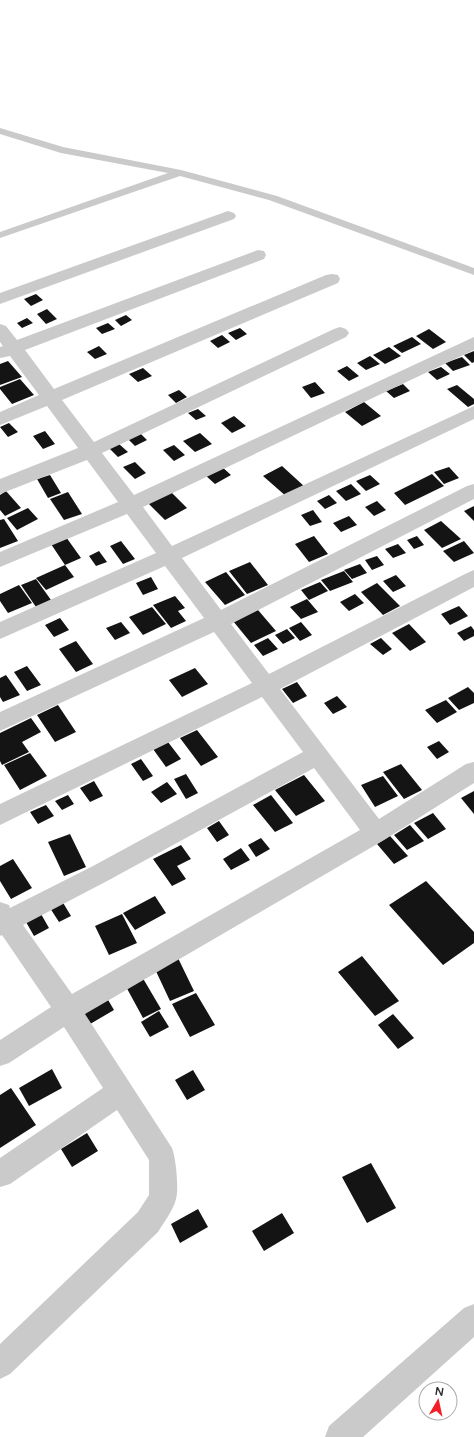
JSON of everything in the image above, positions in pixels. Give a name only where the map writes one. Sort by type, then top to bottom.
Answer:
[{"type":"street","points":[[0,299],[228,216]]},
{"type":"street","points":[[7,351],[258,255]]},
{"type":"street","points":[[0,419],[332,279]]},
{"type":"street","points":[[0,330],[7,351],[51,398],[376,833]]},
{"type":"street","points":[[0,487],[90,451],[340,333]]},
{"type":"street","points":[[0,560],[130,505],[474,343]]},
{"type":"street","points":[[0,631],[169,556],[474,412]]},
{"type":"street","points":[[0,722],[218,621],[474,490]]},
{"type":"street","points":[[0,815],[266,686],[474,578]]},
{"type":"street","points":[[0,1364],[148,1222],[162,1198],[162,1157],[68,1010],[2,920],[102,873],[318,754]]},
{"type":"street","points":[[0,1054],[68,1010],[376,833],[474,771]]},
{"type":"street","points":[[0,1174],[120,1092]]},
{"type":"street","points":[[340,1437],[474,1318]]},
{"type":"lane","points":[[0,131],[62,150],[181,173],[273,198],[474,272]]},
{"type":"lane","points":[[0,235],[181,173]]},
{"type":"building","points":[[36,294],[43,300],[31,306],[24,299]]},
{"type":"building","points":[[47,309],[57,319],[46,324],[37,314]]},
{"type":"building","points":[[126,315],[132,320],[121,326],[115,320]]},
{"type":"building","points":[[27,318],[33,323],[22,328],[17,323]]},
{"type":"building","points":[[108,323],[115,329],[102,334],[96,328]]},
{"type":"building","points":[[240,328],[247,334],[236,340],[228,333]]},
{"type":"building","points":[[429,329],[446,342],[433,349],[416,336]]},
{"type":"building","points":[[222,335],[230,342],[218,348],[210,341]]},
{"type":"building","points":[[412,337],[421,344],[402,353],[393,346]]},
{"type":"building","points":[[99,346],[107,354],[95,359],[87,352]]},
{"type":"building","points":[[389,347],[401,356],[385,364],[373,355]]},
{"type":"building","points":[[474,351],[474,362],[472,363],[464,355]]},
{"type":"building","points":[[370,356],[380,364],[366,370],[357,363]]},
{"type":"building","points":[[462,357],[470,365],[453,371],[445,363]]},
{"type":"building","points":[[8,361],[22,377],[0,385],[0,364]]},
{"type":"building","points":[[347,366],[359,376],[349,381],[337,371]]},
{"type":"building","points":[[441,367],[450,374],[437,380],[428,372]]},
{"type":"building","points":[[143,368],[152,376],[138,382],[129,374]]},
{"type":"building","points":[[20,379],[34,395],[12,404],[0,387]]},
{"type":"building","points":[[315,382],[325,393],[311,398],[302,387]]},
{"type":"building","points":[[403,384],[410,391],[394,398],[386,391]]},
{"type":"building","points":[[457,385],[474,399],[474,404],[468,407],[447,389]]},
{"type":"building","points":[[179,390],[187,397],[176,403],[168,395]]},
{"type":"building","points":[[364,402],[381,416],[362,426],[345,412]]},
{"type":"building","points":[[198,409],[206,416],[196,420],[188,413]]},
{"type":"building","points":[[234,416],[246,426],[232,433],[221,423]]},
{"type":"building","points":[[9,423],[18,432],[8,437],[0,427]]},
{"type":"building","points":[[45,431],[55,444],[43,449],[33,436]]},
{"type":"building","points":[[140,433],[147,440],[135,446],[128,439]]},
{"type":"building","points":[[200,433],[212,444],[195,452],[183,441]]},
{"type":"building","points":[[119,444],[128,452],[118,457],[109,448]]},
{"type":"building","points":[[174,445],[185,455],[174,461],[163,450]]},
{"type":"building","points":[[135,462],[146,473],[135,479],[123,467]]},
{"type":"building","points":[[221,466],[231,475],[215,484],[205,475]]},
{"type":"building","points":[[282,466],[305,487],[287,497],[263,476]]},
{"type":"building","points":[[449,467],[459,478],[444,484],[434,472]]},
{"type":"building","points":[[432,474],[444,486],[405,505],[394,493]]},
{"type":"building","points":[[50,475],[61,493],[48,498],[37,479]]},
{"type":"building","points":[[370,475],[380,484],[366,491],[356,481]]},
{"type":"building","points":[[351,484],[361,494],[346,501],[336,491]]},
{"type":"building","points":[[6,491],[21,508],[5,516],[0,510],[0,495]]},
{"type":"building","points":[[68,492],[82,514],[64,520],[50,499]]},
{"type":"building","points":[[171,492],[187,508],[165,520],[148,503]]},
{"type":"building","points":[[329,495],[337,503],[325,509],[317,501]]},
{"type":"building","points":[[377,501],[386,510],[374,516],[365,507]]},
{"type":"building","points":[[474,506],[474,521],[464,511]]},
{"type":"building","points":[[28,508],[38,519],[17,530],[7,518]]},
{"type":"building","points":[[313,510],[322,522],[310,526],[301,515]]},
{"type":"building","points":[[349,516],[357,525],[341,532],[333,523]]},
{"type":"building","points":[[4,519],[18,541],[0,548],[0,520]]},
{"type":"building","points":[[441,521],[461,539],[442,548],[424,530]]},
{"type":"building","points":[[314,536],[328,554],[309,562],[295,544]]},
{"type":"building","points":[[417,536],[424,545],[414,549],[407,540]]},
{"type":"building","points":[[66,537],[81,558],[65,565],[51,544]]},
{"type":"building","points":[[121,541],[135,559],[123,564],[110,546]]},
{"type":"building","points":[[464,541],[474,553],[454,562],[443,551]]},
{"type":"building","points":[[398,544],[406,553],[393,558],[385,549]]},
{"type":"building","points":[[99,551],[107,562],[96,566],[89,556]]},
{"type":"building","points":[[377,556],[384,565],[372,570],[365,560]]},
{"type":"building","points":[[250,562],[268,585],[247,594],[229,571]]},
{"type":"building","points":[[360,564],[367,573],[352,579],[344,570]]},
{"type":"building","points":[[65,565],[74,577],[46,590],[36,578]]},
{"type":"building","points":[[344,571],[353,582],[330,591],[321,580]]},
{"type":"building","points":[[226,572],[245,595],[225,605],[205,582]]},
{"type":"building","points":[[396,575],[406,586],[393,592],[383,581]]},
{"type":"building","points":[[151,577],[158,589],[143,595],[136,583]]},
{"type":"building","points":[[36,579],[51,600],[36,607],[21,585]]},
{"type":"building","points":[[320,582],[328,591],[309,600],[301,590]]},
{"type":"building","points":[[377,583],[400,606],[383,615],[361,592]]},
{"type":"building","points":[[19,585],[32,603],[8,613],[0,601],[0,594]]},
{"type":"building","points":[[355,594],[364,603],[349,611],[340,602]]},
{"type":"building","points":[[175,596],[185,608],[178,611],[186,621],[171,628],[153,605]]},
{"type":"building","points":[[307,599],[318,612],[301,619],[290,607]]},
{"type":"building","points":[[459,606],[468,616],[450,625],[441,614]]},
{"type":"building","points":[[152,607],[166,624],[143,635],[129,617]]},
{"type":"building","points":[[258,610],[276,631],[251,643],[233,621]]},
{"type":"building","points":[[60,618],[69,630],[54,637],[45,625]]},
{"type":"building","points":[[121,622],[130,633],[115,640],[106,628]]},
{"type":"building","points":[[301,622],[312,635],[300,641],[289,628]]},
{"type":"building","points":[[409,624],[426,642],[410,651],[392,633]]},
{"type":"building","points":[[471,626],[474,630],[474,636],[464,641],[457,633]]},
{"type":"building","points":[[287,629],[295,638],[283,644],[275,635]]},
{"type":"building","points":[[268,638],[278,649],[263,656],[254,645]]},
{"type":"building","points":[[381,638],[392,649],[383,655],[370,644]]},
{"type":"building","points":[[76,641],[93,664],[76,672],[59,649]]},
{"type":"building","points":[[27,666],[41,685],[27,691],[14,672]]},
{"type":"building","points":[[195,668],[208,684],[182,697],[169,680]]},
{"type":"building","points":[[6,675],[20,695],[3,702],[0,697],[0,678]]},
{"type":"building","points":[[297,682],[307,696],[293,703],[282,689]]},
{"type":"building","points":[[468,687],[474,693],[474,703],[459,710],[448,698]]},
{"type":"building","points":[[337,696],[347,707],[333,714],[324,703]]},
{"type":"building","points":[[446,700],[457,712],[437,723],[425,710]]},
{"type":"building","points":[[58,705],[76,732],[55,742],[37,715]]},
{"type":"building","points":[[31,718],[41,732],[22,742],[29,752],[2,765],[0,761],[0,733]]},
{"type":"building","points":[[197,730],[218,757],[201,766],[180,738]]},
{"type":"building","points":[[439,741],[449,752],[437,759],[427,747]]},
{"type":"building","points":[[168,742],[181,759],[166,767],[153,749]]},
{"type":"building","points":[[30,753],[47,776],[20,790],[4,765]]},
{"type":"building","points":[[141,759],[153,776],[143,781],[131,764]]},
{"type":"building","points":[[401,764],[422,790],[404,799],[383,772]]},
{"type":"building","points":[[186,774],[198,793],[186,799],[174,779]]},
{"type":"building","points":[[304,775],[325,801],[296,816],[275,790]]},
{"type":"building","points":[[383,776],[398,796],[375,807],[361,785]]},
{"type":"building","points":[[94,781],[103,796],[90,802],[80,788]]},
{"type":"building","points":[[167,782],[177,794],[161,803],[151,792]]},
{"type":"building","points":[[474,791],[474,814],[461,798]]},
{"type":"building","points":[[68,795],[74,804],[62,810],[55,801]]},
{"type":"building","points":[[271,795],[293,823],[275,832],[253,805]]},
{"type":"building","points":[[46,805],[54,816],[38,824],[30,812]]},
{"type":"building","points":[[433,813],[446,829],[428,839],[414,823]]},
{"type":"building","points":[[219,821],[229,835],[217,842],[207,828]]},
{"type":"building","points":[[410,825],[424,841],[407,850],[394,835]]},
{"type":"building","points":[[70,834],[86,867],[64,876],[48,842]]},
{"type":"building","points":[[390,836],[408,856],[394,864],[377,844]]},
{"type":"building","points":[[261,838],[270,849],[256,857],[248,845]]},
{"type":"building","points":[[181,845],[191,859],[177,866],[186,879],[172,886],[153,859]]},
{"type":"building","points":[[241,848],[250,860],[231,870],[223,859]]},
{"type":"building","points":[[13,859],[32,888],[11,899],[0,881],[0,866]]},
{"type":"building","points":[[426,881],[474,932],[474,943],[443,965],[389,905]]},
{"type":"building","points":[[155,896],[166,913],[135,930],[123,913]]},
{"type":"building","points":[[62,901],[71,916],[59,922],[50,908]]},
{"type":"building","points":[[41,914],[49,928],[34,936],[26,922]]},
{"type":"building","points":[[122,914],[137,943],[109,955],[95,926]]},
{"type":"building","points":[[362,956],[399,1001],[375,1016],[338,972]]},
{"type":"building","points":[[178,958],[194,991],[170,1001],[154,967]]},
{"type":"building","points":[[141,975],[161,1009],[143,1018],[124,983]]},
{"type":"building","points":[[104,993],[114,1010],[85,1027],[74,1010]]},
{"type":"building","points":[[196,993],[215,1025],[190,1037],[172,1004]]},
{"type":"building","points":[[159,1011],[169,1027],[150,1037],[141,1022]]},
{"type":"building","points":[[393,1014],[414,1038],[398,1049],[378,1025]]},
{"type":"building","points":[[52,1069],[62,1088],[29,1106],[19,1088]]},
{"type":"building","points":[[193,1070],[205,1090],[187,1100],[175,1080]]},
{"type":"building","points":[[11,1088],[36,1125],[0,1148],[0,1095]]},
{"type":"building","points":[[87,1133],[98,1151],[72,1167],[61,1149]]},
{"type":"building","points":[[371,1163],[396,1208],[367,1223],[342,1177]]},
{"type":"building","points":[[198,1209],[208,1227],[180,1243],[171,1224]]},
{"type":"building","points":[[282,1213],[294,1233],[264,1251],[252,1231]]}]
